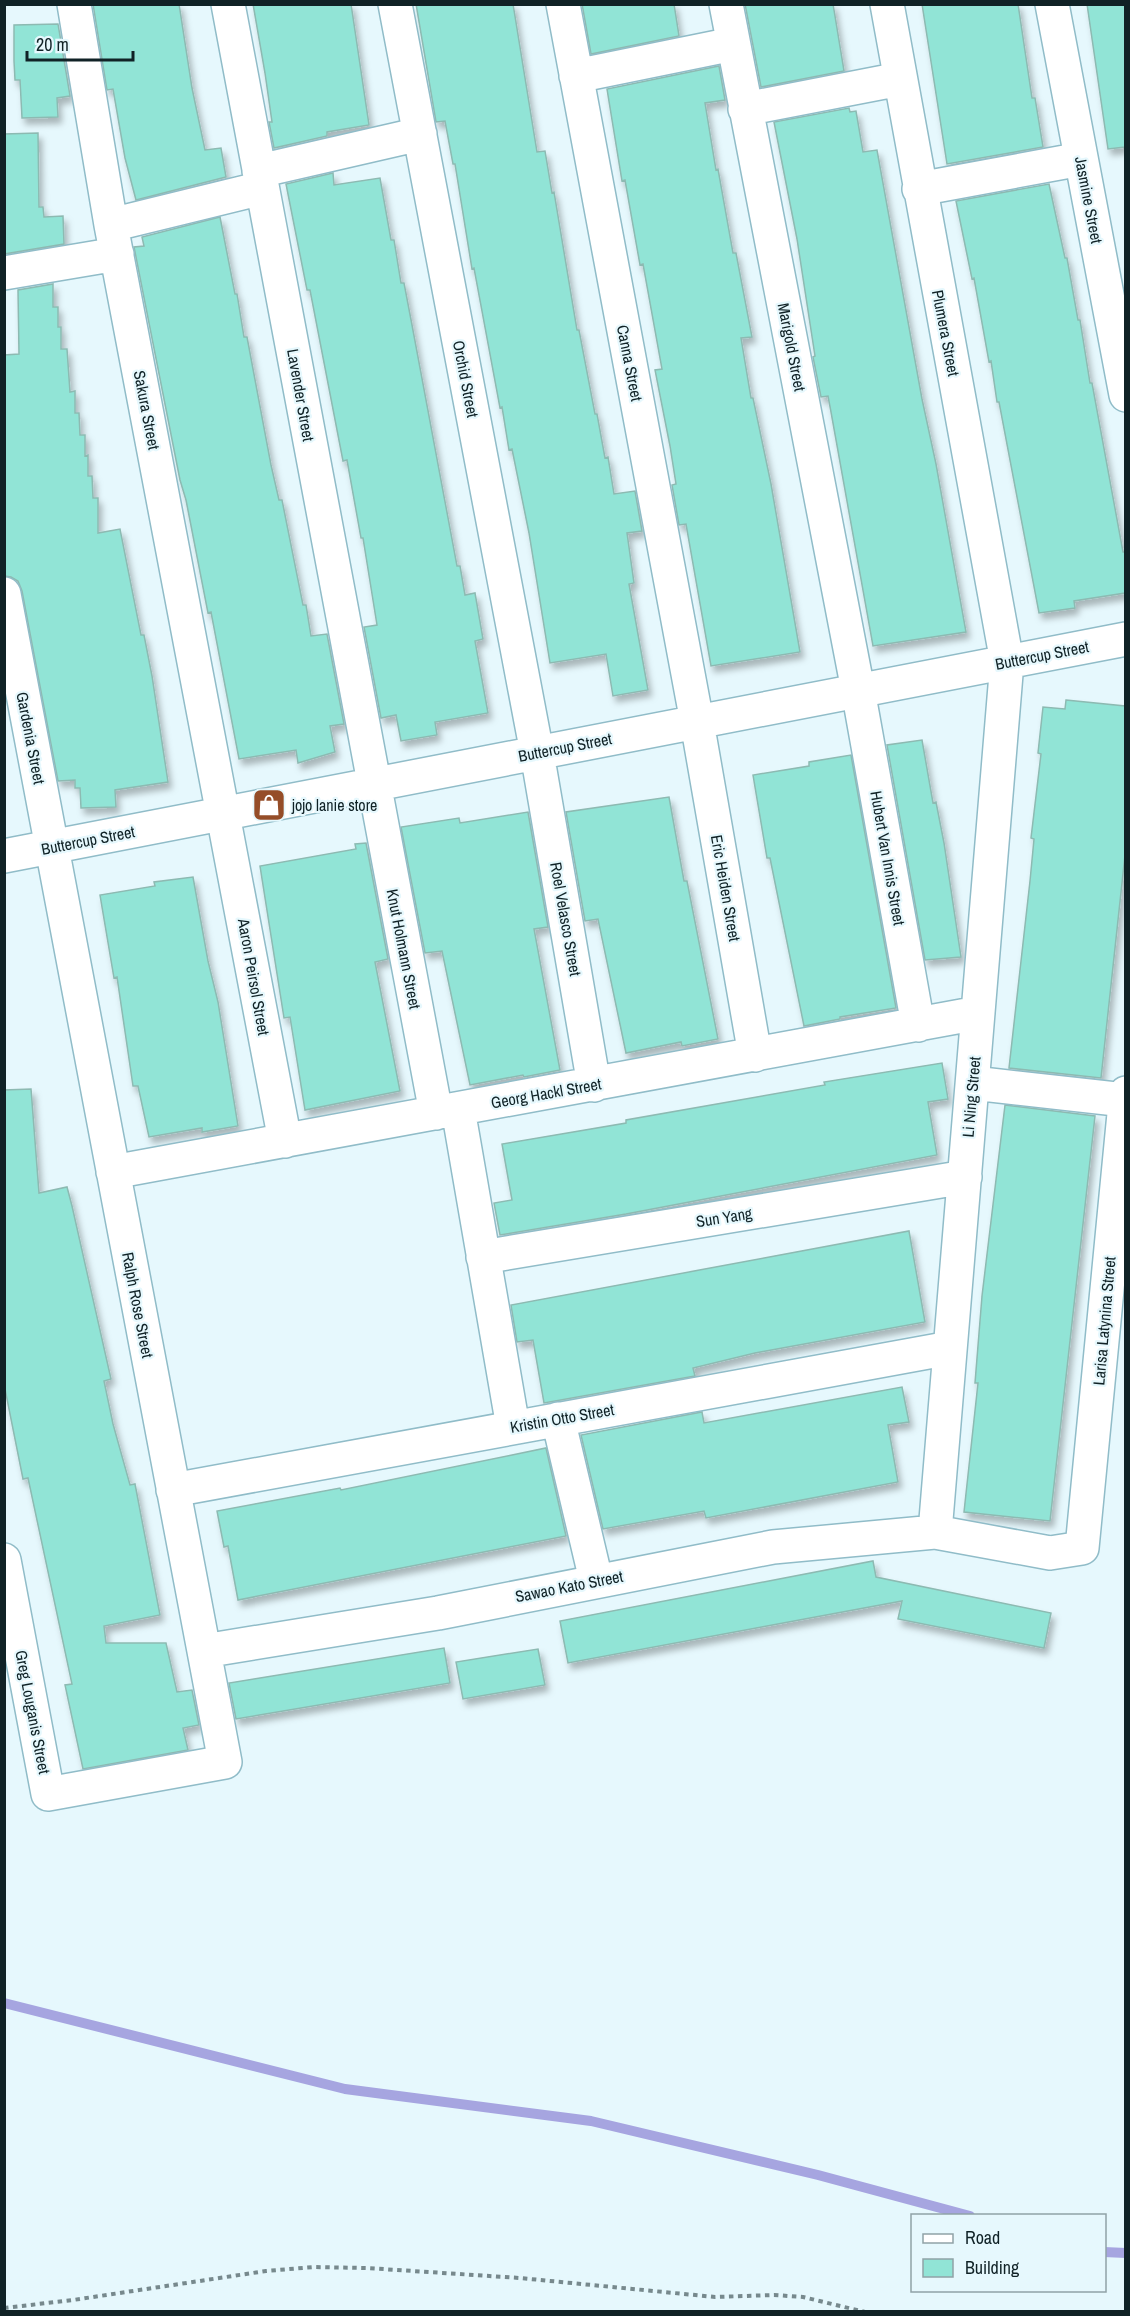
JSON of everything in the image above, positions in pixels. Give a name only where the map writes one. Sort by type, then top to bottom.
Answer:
[{"type":"street","name":"Sakura Street","points":[[74,4],[114,240],[224,814]]},
{"type":"street","name":"Lavender Street","points":[[228,4],[373,785]]},
{"type":"street","name":"Orchid Street","points":[[395,4],[537,753]]},
{"type":"street","name":"Canna Street","points":[[563,4],[697,722]]},
{"type":"street","name":"Marigold Street","points":[[726,4],[858,690]]},
{"type":"street","name":"Plumera Street","points":[[887,4],[1007,662]]},
{"type":"street","name":"Jasmine Street","points":[[1052,4],[1125,395]]},
{"type":"street","points":[[576,76],[733,44]]},
{"type":"street","points":[[746,109],[900,79]]},
{"type":"street","points":[[4,273],[114,240],[261,179],[420,134]]},
{"type":"street","points":[[920,189],[1082,159]]},
{"type":"street","name":"Gardenia Street","points":[[4,594],[52,847]]},
{"type":"street","name":"Buttercup Street","points":[[4,856],[1125,639]]},
{"type":"street","name":"Li Ning Street","points":[[935,1532],[1007,662]]},
{"type":"street","name":"Hubert Van Innis Street","points":[[858,690],[918,1025]]},
{"type":"street","name":"Eric Heiden Street","points":[[697,722],[755,1054]]},
{"type":"street","name":"Roel Velasco Street","points":[[537,753],[594,1084]]},
{"type":"street","name":"Knut Holmann Street","points":[[373,785],[447,1111],[483,1257],[513,1427]]},
{"type":"street","name":"Aaron Peirsol Street","points":[[224,814],[285,1141]]},
{"type":"street","name":"Ralph Rose Street","points":[[48,1794],[225,1762],[52,847]]},
{"type":"street","name":"Georg Hackl Street","points":[[113,1172],[978,1013]]},
{"type":"street","points":[[972,1083],[1125,1100]]},
{"type":"street","name":"Larisa Latynina Street","points":[[1082,1548],[1125,1093]]},
{"type":"street","name":"Sun Yang","points":[[483,1257],[964,1177]]},
{"type":"street","name":"Kristin Otto Street","points":[[173,1490],[950,1348]]},
{"type":"street","points":[[558,1419],[596,1580]]},
{"type":"street","name":"Sawao Kato Street","points":[[204,1651],[438,1613],[596,1580],[773,1547],[935,1532],[1050,1553],[1082,1548]]},
{"type":"street","name":"Greg Louganis Street","points":[[4,1560],[18,1706],[48,1794]]},
{"type":"path","points":[[4,2308],[74,2300],[266,2271],[314,2267],[367,2268],[520,2278],[715,2297],[774,2295],[802,2297],[865,2312]]},
{"type":"building","points":[[93,4],[179,4],[192,88],[205,150],[221,148],[226,177],[136,200],[125,158],[113,89],[107,90]]},
{"type":"building","points":[[253,4],[351,4],[369,125],[327,132],[327,136],[274,148],[269,122],[272,122],[265,73]]},
{"type":"building","points":[[416,4],[513,4],[537,152],[545,151],[577,330],[579,330],[605,458],[608,457],[614,494],[635,491],[642,531],[627,533],[634,583],[629,584],[648,690],[613,696],[606,654],[550,663],[529,533],[512,449],[509,450],[502,407],[500,408],[474,268],[472,269],[455,164],[453,164],[445,121],[436,122]]},
{"type":"building","points":[[582,4],[674,4],[679,36],[591,54]]},
{"type":"building","points":[[745,4],[833,4],[844,71],[761,87]]},
{"type":"building","points":[[922,4],[1018,4],[1032,98],[1035,98],[1043,147],[947,164]]},
{"type":"building","points":[[1087,4],[1125,4],[1125,147],[1108,149]]},
{"type":"building","points":[[58,24],[70,96],[57,98],[58,117],[22,118],[20,80],[15,80],[14,25]]},
{"type":"building","points":[[719,66],[725,100],[705,103],[716,170],[718,169],[733,253],[736,253],[752,337],[741,338],[751,398],[753,398],[771,484],[800,652],[711,666],[686,524],[679,525],[672,485],[676,484],[655,370],[662,369],[643,264],[640,265],[625,180],[622,181],[607,89]]},
{"type":"building","points":[[849,108],[850,112],[856,111],[863,152],[877,150],[966,632],[873,646],[828,396],[821,397],[813,357],[815,356],[797,239],[774,122]]},
{"type":"building","points":[[38,133],[39,207],[43,207],[44,217],[63,216],[64,244],[4,254],[4,134]]},
{"type":"building","points":[[333,173],[334,185],[380,178],[391,240],[394,240],[401,283],[404,283],[457,566],[460,566],[465,595],[475,593],[483,639],[475,641],[488,713],[435,722],[437,735],[401,741],[396,715],[381,718],[364,627],[377,625],[363,538],[361,538],[347,460],[343,461],[310,290],[307,290],[286,184]]},
{"type":"building","points":[[1049,184],[1065,258],[1067,258],[1078,320],[1080,320],[1090,383],[1092,383],[1123,552],[1125,552],[1125,593],[1074,601],[1075,608],[1039,613],[991,361],[989,362],[974,278],[972,279],[956,201]]},
{"type":"building","points":[[220,217],[244,337],[247,337],[271,465],[279,500],[282,500],[303,605],[306,605],[311,636],[327,634],[344,724],[330,726],[335,752],[298,763],[296,750],[239,759],[211,612],[208,613],[134,247],[144,246],[142,237]]},
{"type":"building","points":[[53,284],[53,307],[58,307],[61,349],[67,349],[70,392],[75,391],[75,413],[79,413],[80,435],[85,435],[88,476],[92,476],[93,498],[98,498],[98,533],[120,529],[141,635],[144,635],[152,676],[168,782],[115,790],[116,807],[81,808],[80,788],[75,788],[75,780],[58,781],[22,591],[18,581],[4,576],[4,355],[19,354],[18,290]]},
{"type":"building","points":[[1066,700],[1125,706],[1125,855],[1101,1078],[1009,1068],[1034,839],[1031,838],[1041,754],[1038,753],[1043,707],[1065,709]]},
{"type":"building","points":[[922,740],[933,803],[936,802],[944,843],[961,957],[925,960],[887,745]]},
{"type":"building","points":[[851,755],[896,1008],[840,1017],[840,1019],[804,1026],[770,858],[767,858],[753,775],[809,766],[809,762]]},
{"type":"building","points":[[669,797],[684,881],[687,881],[718,1039],[682,1046],[681,1042],[626,1053],[598,919],[585,921],[566,812]]},
{"type":"building","points":[[528,812],[548,927],[534,929],[560,1070],[470,1085],[442,951],[425,953],[401,827],[459,818],[460,823]]},
{"type":"building","points":[[366,843],[388,959],[375,962],[400,1091],[305,1110],[290,1017],[284,1018],[260,866],[356,849],[355,844]]},
{"type":"building","points":[[193,877],[218,1002],[238,1126],[202,1132],[202,1128],[149,1137],[138,1086],[133,1086],[117,977],[114,978],[100,895],[155,886],[154,882]]},
{"type":"building","points":[[942,1063],[948,1099],[928,1102],[937,1155],[626,1214],[500,1235],[494,1203],[512,1200],[502,1144],[825,1085],[824,1082]]},
{"type":"building","points":[[31,1089],[39,1193],[67,1187],[111,1379],[104,1381],[113,1424],[130,1485],[135,1484],[160,1615],[104,1626],[106,1643],[166,1643],[177,1692],[192,1690],[199,1725],[183,1728],[188,1750],[83,1769],[65,1685],[72,1684],[28,1478],[23,1479],[4,1384],[4,1090]]},
{"type":"building","points":[[1005,1105],[1095,1116],[1050,1521],[964,1512],[978,1383],[975,1383],[982,1296]]},
{"type":"building","points":[[909,1231],[925,1322],[755,1353],[693,1368],[695,1376],[544,1403],[533,1340],[517,1342],[511,1305]]},
{"type":"building","points":[[902,1387],[909,1422],[888,1425],[898,1482],[706,1518],[704,1511],[603,1529],[581,1435],[702,1412],[704,1423]]},
{"type":"building","points":[[546,1448],[566,1536],[238,1600],[228,1546],[224,1547],[217,1511],[340,1488],[341,1490]]},
{"type":"building","points":[[873,1561],[876,1577],[1051,1613],[1044,1648],[898,1619],[902,1601],[568,1663],[560,1621]]},
{"type":"building","points":[[444,1648],[450,1683],[236,1719],[229,1683]]},
{"type":"building","points":[[538,1649],[545,1685],[463,1699],[456,1662]]},
{"type":"waterway","points":[[4,2003],[345,2089],[591,2121],[818,2175],[963,2214]]},
{"type":"waterway","points":[[1106,2252],[1126,2253]]},
{"type":"place","name":"jojo lanie store","points":[[269,805]]}]
